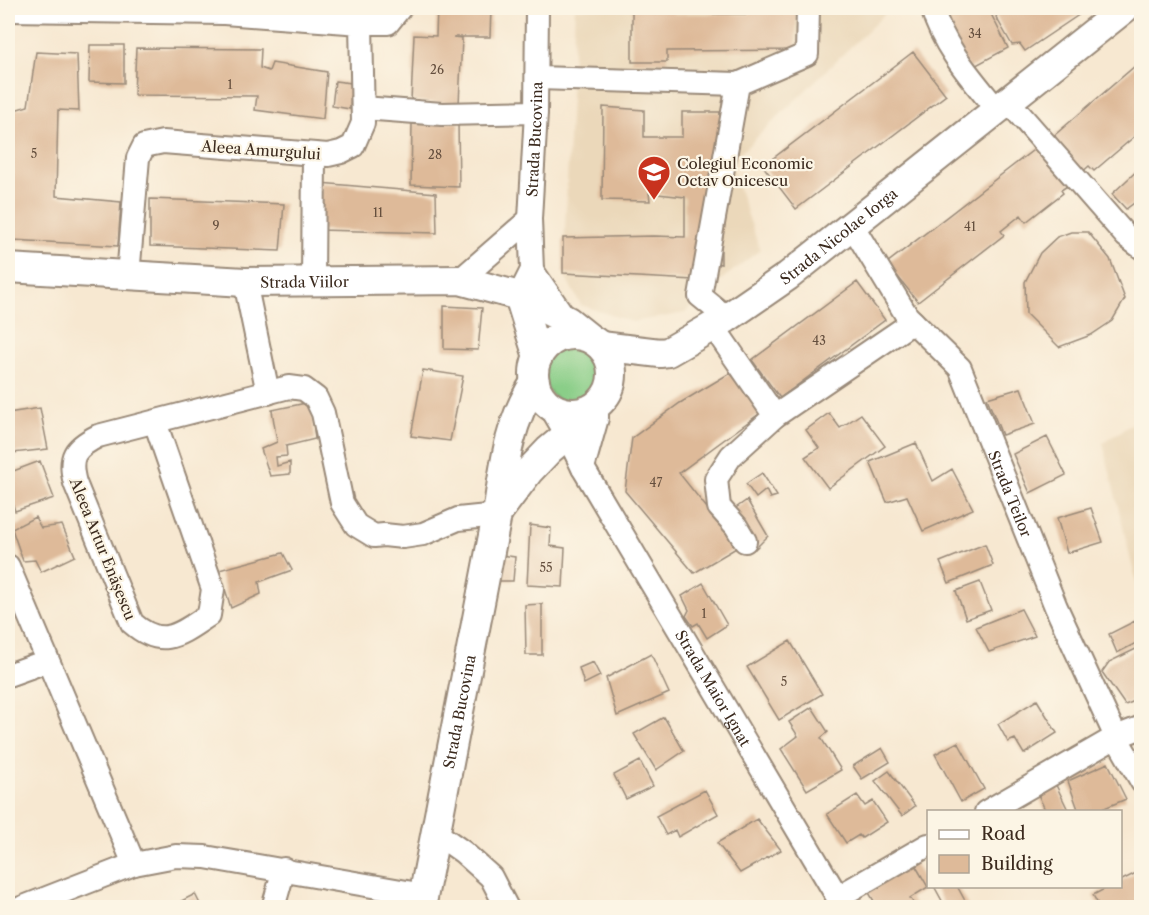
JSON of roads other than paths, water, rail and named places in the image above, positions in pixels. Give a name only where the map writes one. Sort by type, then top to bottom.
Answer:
[{"type":"main road","name":"Strada Nicolae Iorga","points":[[597,404],[660,353],[668,352],[720,322],[788,276],[1125,8]]},
{"type":"main road","name":"Strada Viilor","points":[[8,268],[245,282],[460,280],[519,296],[585,335]]},
{"type":"main road","points":[[519,296],[543,399],[561,412],[573,414],[597,404],[613,377],[613,369],[606,352],[585,335]]},
{"type":"main road","points":[[536,369],[544,348],[564,336],[585,335],[660,353]]},
{"type":"main road","name":"Strada Bucovina","points":[[422,901],[513,426],[536,369]]},
{"type":"main road","name":"Strada Bucovina","points":[[496,515],[528,471],[597,404]]},
{"type":"street","points":[[8,10],[224,10],[361,23],[388,23],[400,8]]},
{"type":"street","name":"Strada Bucovina","points":[[519,296],[532,270],[530,219],[536,112],[537,8]]},
{"type":"street","points":[[537,78],[738,84],[807,54],[807,8]]},
{"type":"street","points":[[932,8],[937,26],[967,72],[1003,106],[1126,236],[1142,248]]},
{"type":"street","name":"Aleea Amurgului","points":[[129,276],[138,158],[144,146],[163,142],[328,155],[353,146],[363,123],[361,23]]},
{"type":"street","points":[[738,84],[700,296],[720,322],[775,416]]},
{"type":"street","points":[[363,108],[442,114],[536,112]]},
{"type":"street","points":[[313,282],[314,154]]},
{"type":"street","points":[[460,280],[530,219]]},
{"type":"street","name":"Strada Teilor","points":[[852,225],[907,316],[960,368],[1056,607],[1116,737],[1142,782]]},
{"type":"street","points":[[532,270],[585,335]]},
{"type":"street","points":[[245,282],[268,393]]},
{"type":"street","points":[[745,541],[736,526],[719,507],[716,479],[731,456],[775,416],[913,322]]},
{"type":"street","name":"Aleea Artur Enășescu","points":[[155,422],[213,589],[209,615],[181,633],[164,638],[152,637],[132,623],[70,466],[75,453],[83,443],[98,436],[289,387],[303,389],[316,398],[323,413],[342,503],[356,525],[374,536],[403,537],[423,534],[458,519],[496,515]]},
{"type":"street","points":[[583,468],[597,418],[597,404]]},
{"type":"street","name":"Strada Maior Ignat","points":[[550,406],[583,468],[841,902]]},
{"type":"street","points":[[8,566],[134,864]]},
{"type":"street","points":[[8,675],[47,661]]},
{"type":"street","points":[[989,810],[1116,737],[1142,727]]},
{"type":"street","points":[[436,833],[463,852],[490,877],[507,908]]},
{"type":"street","points":[[841,902],[927,846]]},
{"type":"street","points":[[21,908],[134,864],[176,856],[205,856],[284,869],[422,901]]},
{"type":"street","points":[[273,908],[284,869]]},
{"type":"place","name":"Colegiul Economic Octav Onicescu","points":[[654,201]]}]
